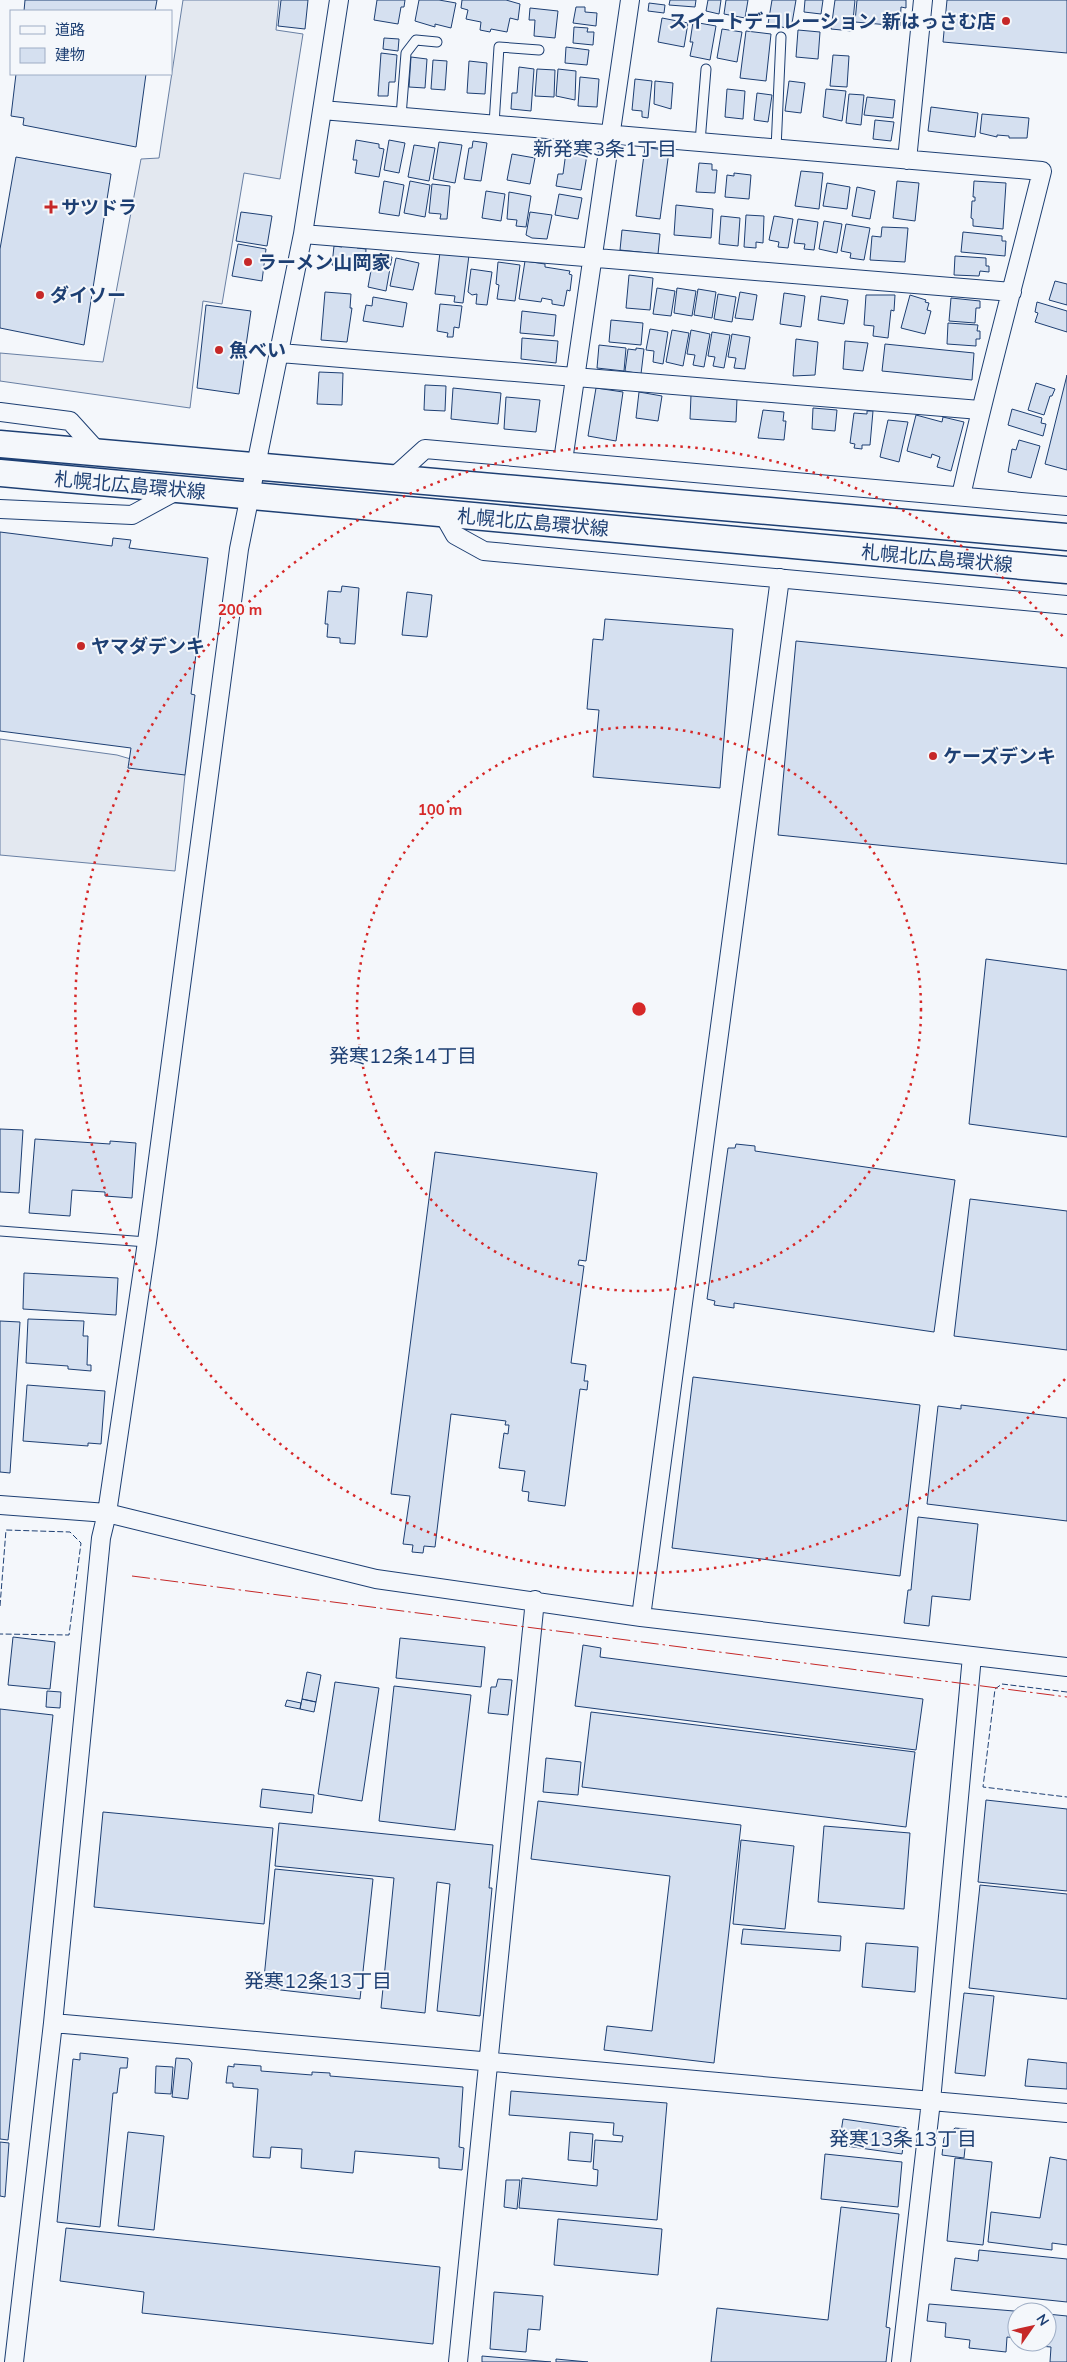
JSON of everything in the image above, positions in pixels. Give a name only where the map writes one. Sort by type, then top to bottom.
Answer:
[{"type":"main road","name":"札幌北広島環状線","points":[[0,444],[1067,537]]},
{"type":"main road","name":"札幌北広島環状線","points":[[0,473],[1067,570]]},
{"type":"street","points":[[14,2362],[53,2023],[101,1538],[107,1512],[147,1242],[238,559],[254,466],[280,353],[303,234],[339,0]]},
{"type":"street","points":[[563,462],[630,0]]},
{"type":"street","points":[[907,160],[923,0]]},
{"type":"street","points":[[322,110],[1042,171],[980,410],[961,496]]},
{"type":"street","points":[[303,234],[1012,292]]},
{"type":"street","points":[[280,353],[980,410]]},
{"type":"street","points":[[0,412],[70,421],[99,453]]},
{"type":"street","points":[[393,478],[425,449],[1067,506]]},
{"type":"street","points":[[0,509],[61,514],[132,515],[179,490]]},
{"type":"street","points":[[443,514],[455,535],[484,551],[1067,605]]},
{"type":"street","points":[[641,1617],[780,578]]},
{"type":"street","points":[[0,1505],[107,1512],[376,1579],[535,1600],[641,1617],[1067,1667]]},
{"type":"street","points":[[458,2362],[535,1600]]},
{"type":"street","points":[[901,2362],[931,2101],[972,1656]]},
{"type":"street","points":[[53,2023],[1067,2113]]},
{"type":"lane","points":[[776,149],[781,37]]},
{"type":"lane","points":[[401,116],[406,53],[416,40],[437,42]]},
{"type":"lane","points":[[494,124],[499,47],[540,50]]},
{"type":"lane","points":[[700,142],[706,69]]},
{"type":"lane","points":[[0,1231],[147,1242]]},
{"type":"shaded area","points":[[183,0],[279,0],[276,30],[303,34],[280,179],[244,173],[222,304],[203,301],[190,408],[0,381],[0,353],[103,362],[141,159],[159,158]]},
{"type":"shaded area","points":[[0,739],[117,755],[185,775],[175,871],[0,855]]},
{"type":"building","points":[[25,0],[157,0],[155,10],[24,10]]},
{"type":"building","points":[[281,0],[308,0],[305,29],[278,26]]},
{"type":"building","points":[[377,0],[405,0],[404,7],[401,7],[398,24],[374,20]]},
{"type":"building","points":[[419,0],[439,0],[456,3],[451,28],[435,24],[435,27],[415,21]]},
{"type":"building","points":[[462,0],[506,0],[520,4],[518,20],[510,18],[507,32],[491,29],[490,32],[480,30],[481,22],[466,19],[468,10],[461,8]]},
{"type":"building","points":[[670,0],[696,0],[695,7],[669,5]]},
{"type":"building","points":[[708,0],[721,0],[719,14],[706,11]]},
{"type":"building","points":[[726,0],[748,0],[745,18],[724,14]]},
{"type":"building","points":[[772,0],[796,0],[791,29],[768,24]]},
{"type":"building","points":[[805,0],[823,0],[821,14],[804,12]]},
{"type":"building","points":[[835,0],[855,0],[852,31],[831,29]]},
{"type":"building","points":[[857,0],[906,0],[906,8],[901,7],[900,26],[855,22]]},
{"type":"building","name":"スイートデコレーション 新はっさむ店","points":[[947,0],[1067,0],[1067,53],[943,42]]},
{"type":"building","points":[[649,3],[665,5],[664,13],[648,11]]},
{"type":"building","points":[[576,7],[585,7],[585,12],[597,13],[596,26],[573,23]]},
{"type":"building","points":[[530,8],[558,11],[555,38],[534,36],[535,20],[529,20]]},
{"type":"building","points":[[662,18],[688,23],[684,47],[658,42]]},
{"type":"building","points":[[693,22],[716,26],[710,60],[690,56],[693,42],[690,42]]},
{"type":"building","points":[[574,27],[588,28],[587,32],[594,32],[593,45],[573,43]]},
{"type":"building","points":[[722,29],[742,32],[737,62],[717,58]]},
{"type":"building","points":[[798,30],[820,32],[818,59],[796,57]]},
{"type":"building","points":[[746,31],[771,34],[766,81],[740,78]]},
{"type":"building","points":[[384,38],[399,39],[398,51],[383,49]]},
{"type":"building","points":[[566,47],[589,50],[587,65],[565,63]]},
{"type":"building","points":[[381,53],[397,55],[395,82],[389,82],[388,96],[378,96]]},
{"type":"building","points":[[833,55],[849,56],[847,87],[830,86]]},
{"type":"building","points":[[411,57],[427,59],[425,88],[409,87]]},
{"type":"building","points":[[433,60],[447,61],[445,90],[431,89]]},
{"type":"building","points":[[469,61],[487,63],[485,94],[467,93]]},
{"type":"building","points":[[519,67],[534,69],[531,111],[511,109],[512,93],[517,93]]},
{"type":"building","points":[[537,69],[555,70],[554,97],[535,96]]},
{"type":"building","points":[[558,69],[576,71],[575,100],[556,96]]},
{"type":"building","points":[[16,75],[146,75],[136,147],[23,125],[24,118],[11,116]]},
{"type":"building","points":[[580,77],[599,79],[597,107],[578,106]]},
{"type":"building","points":[[635,79],[652,81],[648,118],[642,117],[642,111],[632,110]]},
{"type":"building","points":[[655,81],[673,83],[671,109],[654,104]]},
{"type":"building","points":[[789,81],[805,83],[801,113],[785,111]]},
{"type":"building","points":[[727,89],[745,91],[743,119],[725,117]]},
{"type":"building","points":[[826,89],[846,91],[842,121],[823,117]]},
{"type":"building","points":[[757,93],[772,95],[768,122],[754,120]]},
{"type":"building","points":[[849,94],[864,95],[861,125],[846,123]]},
{"type":"building","points":[[867,97],[895,100],[893,118],[864,115]]},
{"type":"building","points":[[931,107],[978,113],[975,137],[928,131]]},
{"type":"building","points":[[982,114],[1029,118],[1027,138],[1009,138],[1009,136],[997,135],[997,137],[980,133]]},
{"type":"building","points":[[875,120],[894,122],[891,141],[873,139]]},
{"type":"building","points":[[356,140],[379,144],[379,148],[384,149],[379,177],[355,173],[357,160],[353,160]]},
{"type":"building","points":[[389,140],[405,143],[399,173],[384,170]]},
{"type":"building","points":[[473,141],[487,143],[481,181],[464,179],[469,148],[472,148]]},
{"type":"building","points":[[439,142],[462,145],[455,183],[433,179]]},
{"type":"building","points":[[414,145],[435,148],[429,181],[408,177]]},
{"type":"building","points":[[645,147],[669,151],[660,219],[636,216]]},
{"type":"building","points":[[566,152],[587,155],[581,190],[556,186],[558,174],[563,174]]},
{"type":"building","points":[[512,154],[535,158],[530,184],[507,180]]},
{"type":"building","points":[[16,157],[111,174],[84,345],[0,328],[0,249]]},
{"type":"building","points":[[699,163],[712,164],[712,170],[717,170],[715,193],[696,192]]},
{"type":"building","points":[[801,171],[823,173],[819,209],[795,206]]},
{"type":"building","points":[[734,173],[751,175],[749,199],[725,197],[727,175],[734,176]]},
{"type":"building","points":[[384,181],[404,185],[399,216],[379,213]]},
{"type":"building","points":[[410,181],[430,185],[425,217],[404,213]]},
{"type":"building","points":[[897,181],[919,183],[915,221],[893,218]]},
{"type":"building","points":[[974,181],[1006,183],[1003,229],[973,226],[973,219],[971,218],[972,201],[975,201],[975,197],[973,197]]},
{"type":"building","points":[[827,183],[850,187],[847,209],[823,206]]},
{"type":"building","points":[[432,184],[450,186],[447,219],[440,219],[441,214],[429,213]]},
{"type":"building","points":[[857,187],[875,191],[870,219],[852,216]]},
{"type":"building","points":[[486,191],[505,194],[501,221],[482,218]]},
{"type":"building","points":[[509,192],[531,196],[526,227],[516,226],[517,220],[507,219]]},
{"type":"building","points":[[559,194],[582,198],[578,219],[555,215]]},
{"type":"building","points":[[676,205],[713,209],[711,238],[674,235]]},
{"type":"building","points":[[241,212],[272,216],[267,246],[236,241]]},
{"type":"building","points":[[530,212],[552,215],[547,239],[532,238],[526,235]]},
{"type":"building","points":[[746,215],[764,216],[763,243],[756,242],[756,248],[744,247]]},
{"type":"building","points":[[721,216],[740,218],[738,246],[719,244]]},
{"type":"building","points":[[774,216],[793,219],[788,248],[778,247],[779,242],[769,240]]},
{"type":"building","points":[[798,219],[818,222],[814,250],[804,249],[805,244],[794,243]]},
{"type":"building","points":[[824,221],[842,224],[837,253],[819,249]]},
{"type":"building","points":[[846,224],[870,228],[864,260],[850,258],[851,253],[841,251]]},
{"type":"building","points":[[882,227],[908,228],[905,262],[870,260],[872,236],[881,237]]},
{"type":"building","points":[[622,230],[660,234],[658,254],[620,250]]},
{"type":"building","points":[[963,232],[1002,236],[1002,241],[1006,241],[1005,256],[961,252]]},
{"type":"building","points":[[342,243],[357,244],[357,248],[366,249],[365,268],[332,265],[334,246],[342,247]]},
{"type":"building","points":[[238,244],[266,249],[262,281],[232,276]]},
{"type":"building","points":[[440,252],[469,255],[463,303],[454,302],[455,296],[435,294]]},
{"type":"building","points":[[374,254],[392,257],[386,291],[368,287]]},
{"type":"building","points":[[955,256],[986,258],[986,266],[989,266],[989,272],[980,271],[979,276],[954,275]]},
{"type":"building","points":[[396,258],[419,263],[413,290],[390,286]]},
{"type":"building","points":[[525,261],[545,264],[545,267],[570,271],[569,274],[572,275],[570,291],[567,290],[564,306],[552,304],[552,300],[542,298],[541,302],[519,299]]},
{"type":"building","points":[[498,262],[520,265],[515,301],[497,299],[499,285],[496,284]]},
{"type":"building","points":[[471,269],[492,272],[487,305],[476,304],[477,294],[472,295],[468,292]]},
{"type":"building","points":[[629,275],[653,278],[650,310],[626,308]]},
{"type":"building","points":[[1055,281],[1067,284],[1067,305],[1049,300]]},
{"type":"building","points":[[657,288],[675,291],[671,316],[653,314]]},
{"type":"building","points":[[677,288],[696,291],[692,316],[674,313]]},
{"type":"building","points":[[698,289],[716,292],[712,318],[694,315]]},
{"type":"building","points":[[325,292],[351,294],[350,308],[352,308],[347,342],[321,340]]},
{"type":"building","points":[[740,292],[757,295],[753,320],[735,318]]},
{"type":"building","points":[[784,293],[805,296],[801,327],[780,324]]},
{"type":"building","points":[[718,294],[736,297],[732,322],[714,319]]},
{"type":"building","points":[[866,295],[895,295],[894,311],[891,310],[888,338],[873,336],[874,326],[864,325]]},
{"type":"building","points":[[910,295],[926,300],[925,302],[929,303],[927,310],[931,311],[925,334],[901,328]]},
{"type":"building","points":[[821,296],[848,300],[844,324],[818,320]]},
{"type":"building","points":[[373,297],[407,303],[403,327],[363,321],[366,305],[372,306]]},
{"type":"building","points":[[951,298],[980,301],[980,308],[976,308],[975,323],[949,321]]},
{"type":"building","points":[[1037,302],[1067,311],[1067,332],[1035,322],[1038,313],[1035,312]]},
{"type":"building","points":[[440,304],[462,306],[459,328],[454,327],[453,337],[447,337],[448,333],[437,331]]},
{"type":"building","points":[[206,305],[251,311],[239,394],[197,388]]},
{"type":"building","points":[[522,311],[556,315],[554,336],[520,333]]},
{"type":"building","points":[[611,320],[643,323],[641,345],[609,342]]},
{"type":"building","points":[[948,323],[978,325],[977,331],[980,331],[980,339],[976,339],[976,346],[947,344]]},
{"type":"building","points":[[650,329],[668,332],[663,364],[653,362],[654,351],[646,350]]},
{"type":"building","points":[[672,330],[689,333],[683,366],[666,362]]},
{"type":"building","points":[[691,330],[710,334],[704,367],[693,365],[695,355],[687,354]]},
{"type":"building","points":[[712,332],[730,335],[724,368],[713,366],[715,357],[708,356]]},
{"type":"building","points":[[732,334],[750,337],[745,369],[734,368],[736,358],[728,357]]},
{"type":"building","points":[[522,338],[558,341],[556,363],[521,359]]},
{"type":"building","points":[[796,339],[818,342],[815,375],[793,376]]},
{"type":"building","points":[[845,341],[868,343],[863,371],[843,369]]},
{"type":"building","points":[[885,344],[974,353],[972,380],[882,371]]},
{"type":"building","points":[[599,345],[626,348],[624,371],[597,368]]},
{"type":"building","points":[[636,348],[644,349],[641,374],[625,371],[628,349],[636,350]]},
{"type":"building","points":[[319,372],[343,373],[342,405],[317,404]]},
{"type":"building","points":[[1067,375],[1067,470],[1045,464]]},
{"type":"building","points":[[1036,383],[1055,389],[1052,396],[1050,396],[1044,415],[1028,410]]},
{"type":"building","points":[[425,385],[446,386],[445,411],[424,410]]},
{"type":"building","points":[[453,388],[501,393],[498,424],[451,419]]},
{"type":"building","points":[[596,388],[623,392],[616,441],[588,436]]},
{"type":"building","points":[[639,392],[662,396],[658,421],[636,418]]},
{"type":"building","points":[[691,395],[737,398],[736,422],[690,419]]},
{"type":"building","points":[[506,397],[540,400],[536,432],[504,429]]},
{"type":"building","points":[[813,408],[837,410],[835,431],[812,429]]},
{"type":"building","points":[[1012,409],[1042,418],[1041,423],[1046,424],[1043,436],[1008,425]]},
{"type":"building","points":[[763,410],[784,412],[783,421],[786,421],[784,440],[758,438]]},
{"type":"building","points":[[867,411],[873,411],[870,445],[862,445],[862,449],[854,448],[855,444],[850,443],[854,413],[867,414]]},
{"type":"building","points":[[916,415],[942,422],[943,417],[964,422],[951,471],[937,467],[940,457],[932,454],[931,458],[907,451]]},
{"type":"building","points":[[888,420],[908,422],[899,462],[880,457]]},
{"type":"building","points":[[1019,440],[1040,446],[1031,478],[1008,472],[1012,449],[1016,450]]},
{"type":"building","points":[[0,532],[112,546],[113,538],[131,540],[129,548],[208,558],[191,694],[195,695],[185,775],[128,768],[131,748],[0,731]]},
{"type":"building","points":[[342,586],[359,588],[355,644],[340,643],[340,638],[327,637],[328,624],[325,624],[328,591],[341,592]]},
{"type":"building","points":[[407,592],[432,595],[427,637],[402,635]]},
{"type":"building","points":[[605,619],[733,629],[720,788],[593,777],[599,710],[587,709],[593,639],[603,640]]},
{"type":"building","points":[[796,641],[1067,668],[1067,864],[778,835]]},
{"type":"building","points":[[986,959],[1067,970],[1067,1137],[969,1124]]},
{"type":"building","points":[[0,1129],[23,1130],[19,1193],[0,1192]]},
{"type":"building","points":[[35,1139],[110,1144],[110,1141],[136,1143],[132,1198],[105,1196],[105,1192],[72,1190],[70,1216],[29,1213]]},
{"type":"building","points":[[736,1144],[755,1146],[755,1151],[955,1180],[934,1332],[734,1303],[734,1308],[714,1305],[715,1301],[707,1299],[728,1148],[735,1148]]},
{"type":"building","points":[[435,1152],[597,1173],[586,1261],[579,1260],[578,1265],[584,1266],[571,1363],[586,1365],[584,1381],[588,1381],[587,1390],[580,1389],[565,1506],[528,1501],[529,1492],[522,1491],[525,1471],[499,1468],[504,1433],[508,1434],[509,1425],[505,1425],[506,1421],[451,1414],[435,1547],[424,1546],[423,1553],[412,1552],[413,1545],[403,1544],[410,1496],[391,1494]]},
{"type":"building","points":[[970,1199],[1067,1211],[1067,1350],[954,1336]]},
{"type":"building","points":[[24,1273],[118,1278],[116,1315],[23,1309]]},
{"type":"building","points":[[28,1319],[84,1321],[83,1336],[88,1336],[87,1365],[91,1365],[91,1371],[68,1369],[68,1366],[26,1363]]},
{"type":"building","points":[[0,1321],[20,1322],[10,1473],[0,1472]]},
{"type":"building","points":[[693,1377],[920,1405],[900,1576],[672,1548]]},
{"type":"building","points":[[27,1385],[105,1391],[101,1444],[88,1443],[88,1446],[23,1441]]},
{"type":"building","points":[[961,1405],[1067,1418],[1067,1521],[927,1504],[938,1406],[961,1409]]},
{"type":"building","points":[[918,1517],[978,1524],[970,1600],[932,1596],[929,1626],[904,1623],[908,1590],[911,1590]]},
{"type":"building","points":[[13,1637],[55,1642],[50,1689],[8,1685]]},
{"type":"building","points":[[400,1638],[485,1647],[481,1687],[396,1678]]},
{"type":"building","points":[[583,1645],[601,1648],[600,1657],[923,1699],[916,1750],[575,1706]]},
{"type":"building","points":[[307,1672],[321,1675],[316,1702],[302,1699]]},
{"type":"building","points":[[498,1679],[512,1680],[508,1715],[488,1713],[491,1687],[496,1687]]},
{"type":"building","points":[[335,1682],[379,1688],[362,1801],[318,1794]]},
{"type":"building","points":[[394,1686],[471,1695],[455,1830],[379,1821]]},
{"type":"building","points":[[47,1691],[61,1692],[60,1708],[46,1707]]},
{"type":"building","points":[[302,1699],[316,1702],[314,1712],[300,1709]]},
{"type":"building","points":[[287,1700],[301,1703],[300,1709],[285,1706]]},
{"type":"building","points":[[0,1709],[53,1715],[8,2140],[0,2139]]},
{"type":"building","points":[[591,1712],[915,1752],[906,1827],[582,1787]]},
{"type":"building","points":[[546,1758],[581,1762],[578,1795],[543,1792]]},
{"type":"building","points":[[262,1789],[314,1795],[312,1813],[260,1807]]},
{"type":"building","points":[[986,1800],[1067,1809],[1067,1891],[978,1882]]},
{"type":"building","points":[[538,1801],[741,1825],[714,2063],[604,2050],[607,2026],[652,2031],[670,1876],[531,1859]]},
{"type":"building","points":[[103,1812],[273,1828],[264,1924],[94,1907]]},
{"type":"building","points":[[279,1823],[493,1845],[489,1888],[492,1888],[480,2016],[437,2011],[450,1884],[437,1882],[425,2013],[381,2008],[394,1878],[275,1866]]},
{"type":"building","points":[[824,1826],[910,1833],[904,1909],[818,1902]]},
{"type":"building","points":[[741,1840],[794,1846],[785,1929],[733,1924]]},
{"type":"building","points":[[275,1869],[373,1879],[360,1999],[263,1988]]},
{"type":"building","points":[[980,1885],[1067,1894],[1067,1999],[969,1988]]},
{"type":"building","points":[[743,1929],[841,1936],[840,1951],[741,1944]]},
{"type":"building","points":[[866,1943],[918,1947],[915,1992],[862,1987]]},
{"type":"building","points":[[964,1993],[994,1996],[985,2076],[955,2073]]},
{"type":"building","points":[[80,2053],[128,2058],[127,2068],[120,2068],[117,2093],[113,2093],[100,2227],[57,2222],[73,2059],[80,2060]]},
{"type":"building","points":[[176,2058],[189,2059],[192,2063],[188,2099],[172,2097]]},
{"type":"building","points":[[1028,2059],[1067,2063],[1067,2089],[1025,2086]]},
{"type":"building","points":[[234,2064],[261,2066],[261,2071],[312,2075],[312,2072],[330,2073],[330,2076],[463,2087],[459,2147],[464,2148],[462,2170],[439,2168],[439,2158],[355,2151],[353,2173],[301,2168],[302,2149],[271,2147],[270,2158],[253,2157],[258,2089],[233,2087],[233,2083],[226,2083],[228,2066],[234,2067]]},
{"type":"building","points":[[156,2066],[173,2067],[171,2094],[155,2093]]},
{"type":"building","points":[[511,2091],[667,2103],[657,2220],[519,2208],[522,2178],[597,2186],[598,2170],[593,2169],[595,2140],[622,2142],[623,2136],[613,2135],[614,2123],[509,2115]]},
{"type":"building","points":[[843,2119],[906,2128],[902,2154],[839,2145]]},
{"type":"building","points":[[955,2128],[967,2129],[964,2158],[942,2155],[944,2138]]},
{"type":"building","points":[[128,2132],[164,2136],[154,2230],[118,2226]]},
{"type":"building","points":[[570,2132],[593,2134],[591,2162],[568,2160]]},
{"type":"building","points":[[0,2142],[9,2143],[5,2197],[0,2196]]},
{"type":"building","points":[[825,2154],[902,2162],[898,2207],[821,2199]]},
{"type":"building","points":[[1050,2157],[1067,2160],[1067,2245],[1052,2243],[1052,2250],[988,2242],[991,2212],[1040,2218]]},
{"type":"building","points":[[955,2158],[992,2162],[983,2245],[947,2241]]},
{"type":"building","points":[[506,2180],[520,2180],[517,2209],[504,2207]]},
{"type":"building","points":[[841,2207],[899,2214],[886,2327],[890,2328],[886,2362],[711,2362],[717,2308],[828,2320]]},
{"type":"building","points":[[558,2219],[662,2229],[658,2275],[554,2265]]},
{"type":"building","points":[[66,2228],[440,2267],[433,2344],[142,2313],[144,2292],[60,2281]]},
{"type":"building","points":[[979,2250],[1067,2259],[1067,2302],[951,2290],[955,2258],[978,2261]]},
{"type":"building","points":[[494,2292],[543,2296],[540,2330],[528,2329],[526,2352],[490,2349]]},
{"type":"building","points":[[929,2304],[1007,2310],[1006,2352],[969,2348],[970,2340],[945,2337],[946,2323],[927,2321]]},
{"type":"building","points":[[1057,2315],[1067,2316],[1067,2362],[1050,2362],[1051,2352],[1057,2352]]},
{"type":"building","points":[[482,2356],[551,2362],[482,2362]]},
{"type":"building","points":[[556,2359],[588,2362],[556,2362]]},
{"type":"fence","points":[[0,1606],[6,1530],[70,1532],[81,1543],[69,1635],[0,1634]]},
{"type":"fence","points":[[1067,1692],[1002,1684],[995,1689],[983,1787],[1067,1797]]},
{"type":"power","points":[[132,1576],[1067,1697]]},
{"type":"place","name":"スイートデコレーション 新はっさむ店","points":[[1006,21]]},
{"type":"place","name":"サツドラ","points":[[51,207]]},
{"type":"place","name":"ラーメン山岡家","points":[[248,262]]},
{"type":"place","name":"ダイソー","points":[[40,295]]},
{"type":"place","name":"魚べい","points":[[219,350]]},
{"type":"place","name":"ヤマダデンキ","points":[[81,646]]},
{"type":"place","name":"ケーズデンキ","points":[[933,756]]},
{"type":"district","name":"新発寒3条1丁目","points":[[605,148]]},
{"type":"district","name":"発寒12条14丁目","points":[[403,1055]]},
{"type":"district","name":"発寒12条13丁目","points":[[318,1980]]},
{"type":"district","name":"発寒13条13丁目","points":[[903,2138]]}]
